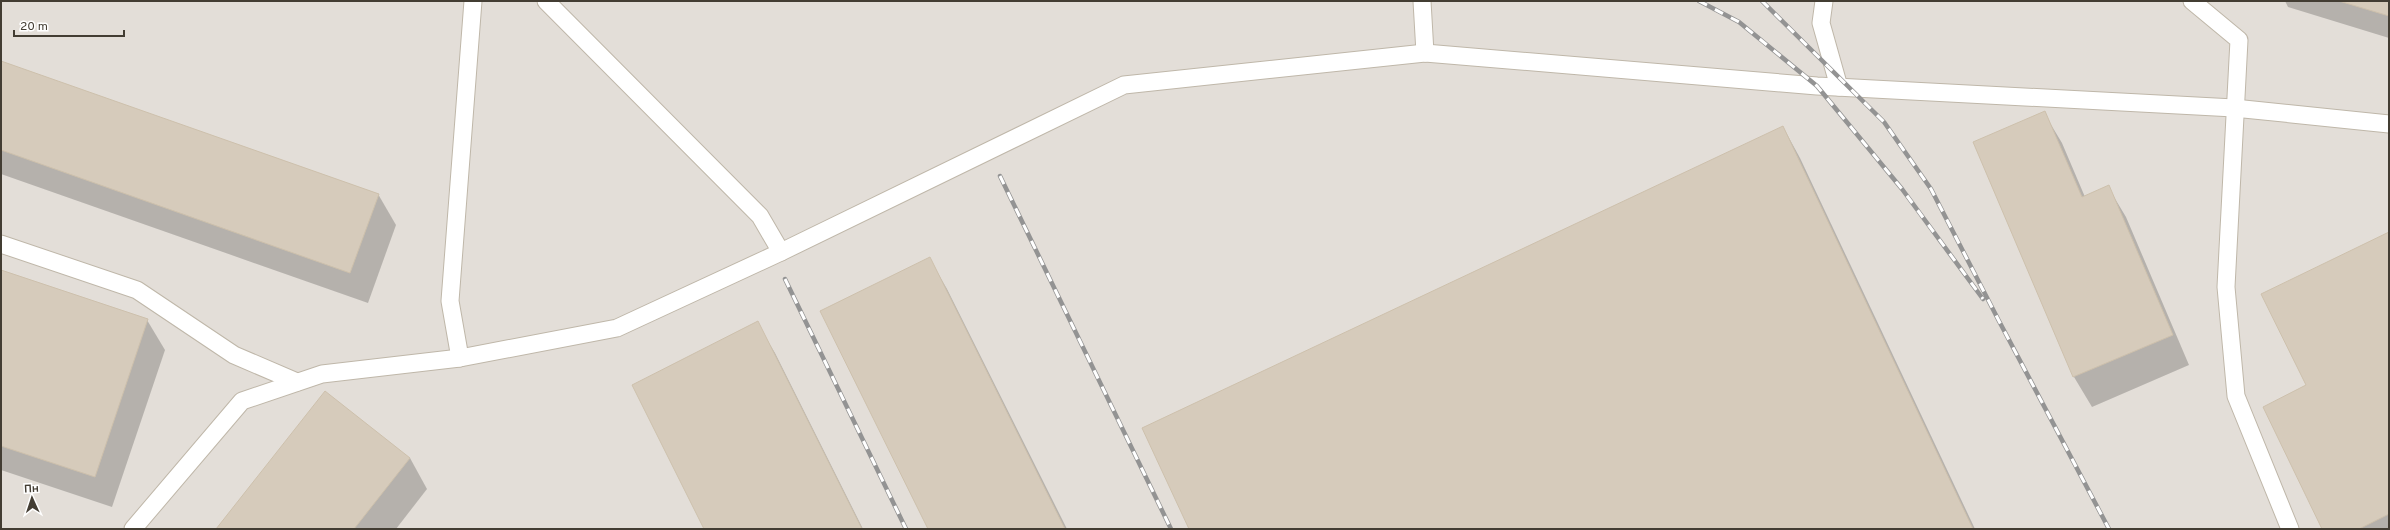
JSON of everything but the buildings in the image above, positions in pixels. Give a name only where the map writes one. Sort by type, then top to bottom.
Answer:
[{"type":"lane","points":[[460,358],[450,301],[473,1]]},
{"type":"lane","points":[[546,1],[760,216],[781,252]]},
{"type":"lane","points":[[1422,1],[1424,53]]},
{"type":"lane","points":[[1824,1],[1821,23],[1839,87]]},
{"type":"lane","points":[[2192,1],[2239,40],[2234,108],[2226,287],[2236,396],[2285,527]]},
{"type":"lane","points":[[134,529],[242,401],[322,374],[460,358],[618,328],[781,252],[1124,85],[1424,53],[1839,87],[2234,108],[2389,124]]},
{"type":"lane","points":[[1,244],[137,290],[234,355],[297,382]]},
{"type":"shaded area","points":[[1,1],[2389,1],[2389,529],[1,529]]},
{"type":"railway","points":[[1699,1],[1739,22],[1817,86],[1902,189],[1983,299]]},
{"type":"railway","points":[[1762,1],[1884,122],[1931,189],[2109,529]]},
{"type":"railway","points":[[1000,176],[1171,529]]},
{"type":"railway","points":[[785,279],[906,529]]}]
